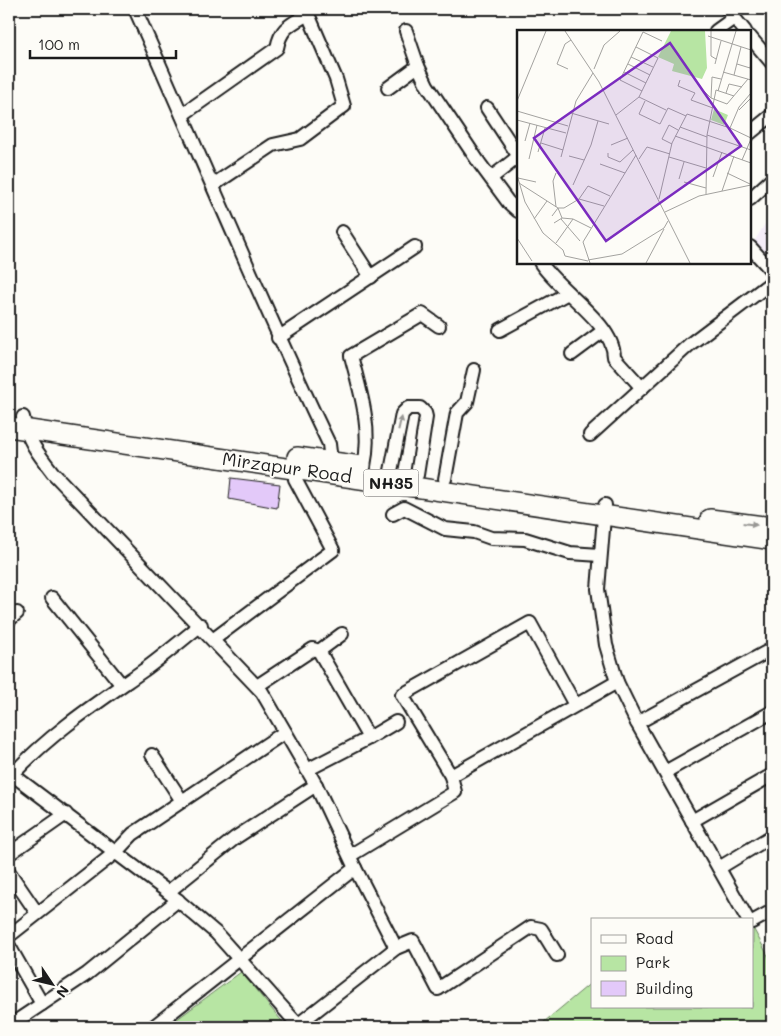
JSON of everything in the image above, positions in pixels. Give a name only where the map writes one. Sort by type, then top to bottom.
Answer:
[{"type":"highway","name":"Mirzapur Road","points":[[16,422],[604,510],[772,527]]},
{"type":"highway","name":"Mirzapur Road","points":[[297,463],[331,461],[391,470],[772,540]]},
{"type":"street","points":[[135,9],[278,338],[329,444],[331,461]]},
{"type":"street","points":[[182,115],[277,48],[280,35],[286,27],[308,12],[336,79],[344,106],[300,139],[273,145],[213,185]]},
{"type":"street","points":[[717,30],[730,13],[744,30]]},
{"type":"street","points":[[406,31],[418,66],[437,100],[508,202],[517,210]]},
{"type":"street","points":[[751,37],[772,63]]},
{"type":"street","points":[[388,88],[418,66]]},
{"type":"street","points":[[488,108],[517,154]]},
{"type":"street","points":[[751,132],[772,115]]},
{"type":"street","points":[[491,178],[517,157]]},
{"type":"street","points":[[751,198],[772,179]]},
{"type":"street","points":[[342,232],[372,277]]},
{"type":"street","points":[[278,338],[415,247]]},
{"type":"street","points":[[751,247],[772,270]]},
{"type":"street","points":[[541,264],[554,281],[595,319],[614,346],[614,357],[642,388]]},
{"type":"street","points":[[590,434],[690,344],[772,282]]},
{"type":"street","points":[[500,330],[568,294]]},
{"type":"street","points":[[364,466],[368,448],[364,408],[351,356],[422,314],[438,326]]},
{"type":"street","points":[[572,354],[603,331]]},
{"type":"street","points":[[445,479],[457,413],[467,402],[474,370]]},
{"type":"street","points":[[391,470],[402,414],[408,408],[420,408],[426,413],[426,417],[417,475]]},
{"type":"street","points":[[16,422],[34,450],[53,472],[201,625],[257,686],[316,785],[355,868],[396,948]]},
{"type":"street","points":[[214,639],[333,550],[295,479],[297,463]]},
{"type":"street","points":[[392,514],[404,508],[445,529],[474,532],[491,538],[524,539],[570,553],[600,555]]},
{"type":"street","points":[[604,510],[598,589],[601,620],[617,682],[637,723],[747,918]]},
{"type":"street","points":[[52,598],[121,684]]},
{"type":"street","points":[[351,856],[455,792],[451,776],[402,695],[530,624],[576,705]]},
{"type":"street","points":[[201,625],[144,670],[121,684],[52,735],[11,773],[173,896],[216,933],[241,959],[298,1027],[396,948],[413,941],[438,989],[531,927],[541,929],[558,955]]},
{"type":"street","points":[[319,651],[342,634]]},
{"type":"street","points":[[257,686],[313,649],[319,651],[369,738]]},
{"type":"street","points":[[637,723],[772,649]]},
{"type":"street","points":[[451,776],[617,682]]},
{"type":"street","points":[[664,772],[772,712]]},
{"type":"street","points":[[307,770],[396,722]]},
{"type":"street","points":[[9,936],[116,852],[133,834],[285,732]]},
{"type":"street","points":[[152,755],[182,801]]},
{"type":"street","points":[[692,821],[772,775]]},
{"type":"street","points":[[9,1026],[88,974],[235,838],[316,785]]},
{"type":"street","points":[[9,854],[66,814]]},
{"type":"street","points":[[718,868],[772,836]]},
{"type":"street","points":[[153,1027],[355,868]]},
{"type":"street","points":[[9,872],[37,913]]},
{"type":"street","points":[[754,921],[772,911]]},
{"type":"street","points":[[9,946],[42,1004]]},
{"type":"shaded area","points":[[772,213],[772,260],[753,243]]},
{"type":"green space","points":[[754,930],[772,963],[772,1027],[538,1027],[591,983],[591,1008],[754,1008]]},
{"type":"green space","points":[[241,972],[286,1026],[170,1027],[169,1025]]},
{"type":"building","points":[[231,478],[280,484],[277,508],[229,499]]}]
